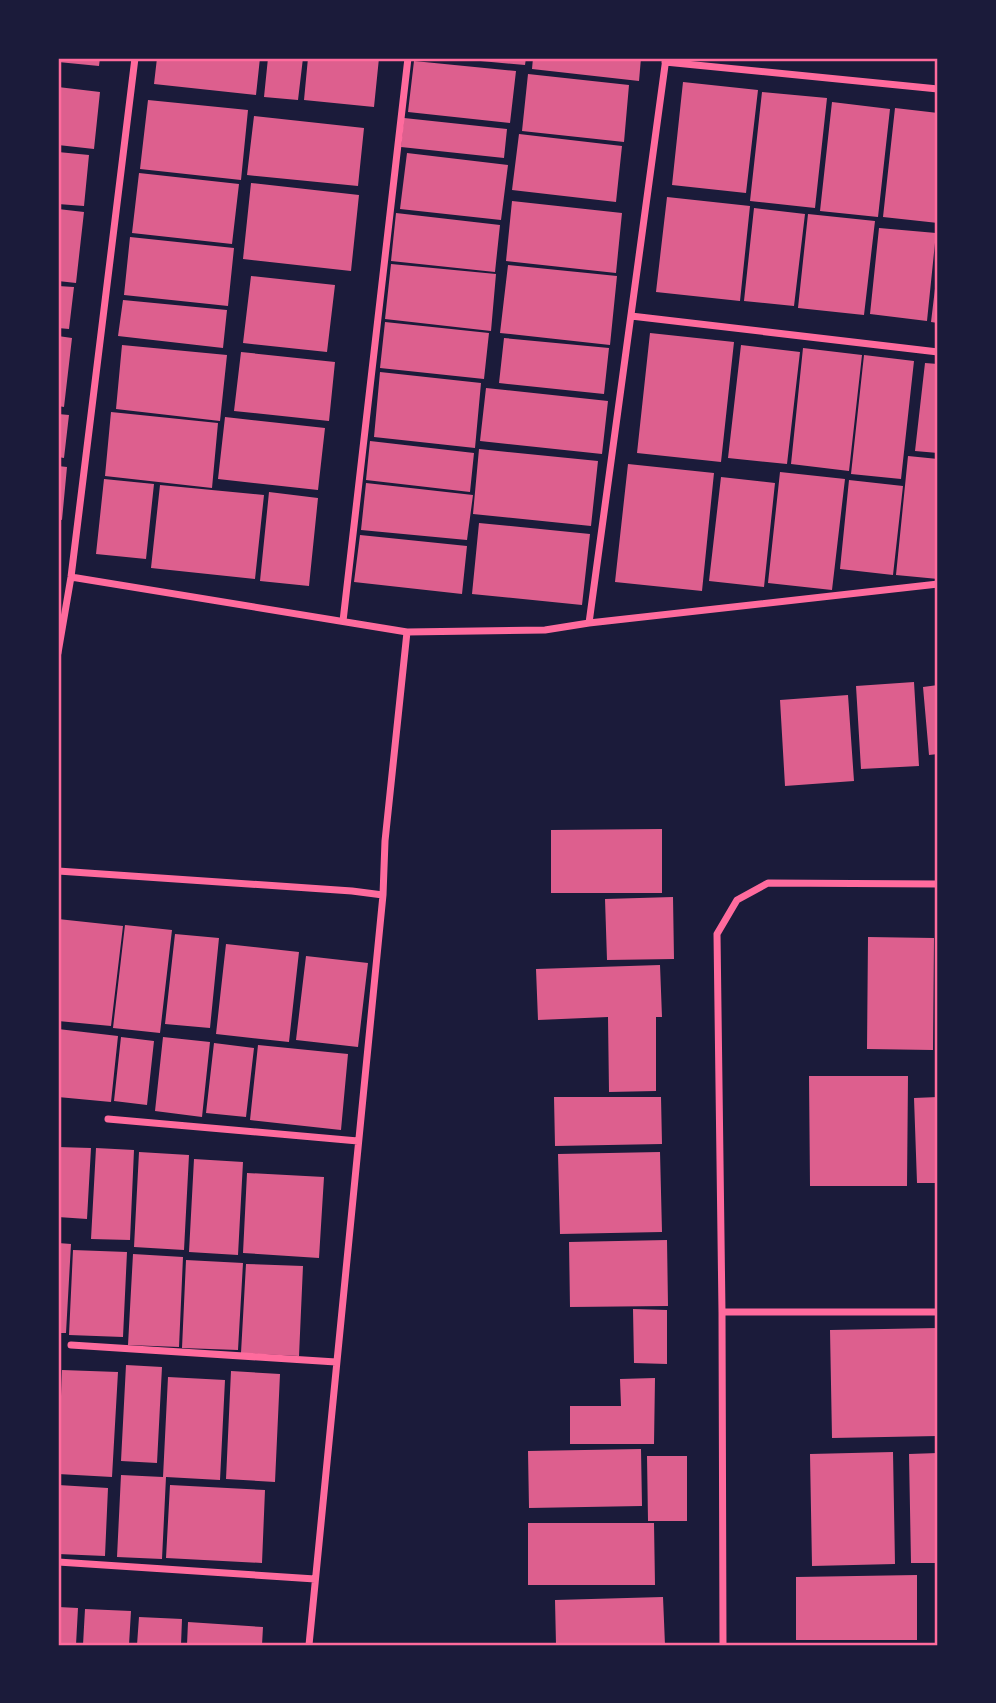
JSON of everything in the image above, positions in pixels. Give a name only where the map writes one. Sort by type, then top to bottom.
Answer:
[{"type":"street","points":[[58,653],[71,577],[135,58]]},
{"type":"street","points":[[344,621],[408,58]]},
{"type":"street","points":[[589,623],[665,60],[938,89]]},
{"type":"street","points":[[631,316],[938,352]]},
{"type":"street","points":[[71,577],[407,632],[545,630],[938,584]]},
{"type":"street","points":[[309,1645],[407,632]]},
{"type":"street","points":[[58,871],[383,895]]},
{"type":"street","points":[[723,1645],[722,1312],[716,934],[737,900],[768,883],[938,884]]},
{"type":"street","points":[[108,1119],[358,1141]]},
{"type":"street","points":[[722,1312],[938,1312]]},
{"type":"street","points":[[71,1345],[336,1362]]},
{"type":"street","points":[[58,1562],[315,1579]]},
{"type":"building","points":[[58,58],[100,58],[99,66],[58,62]]},
{"type":"building","points":[[157,58],[260,58],[256,95],[154,84]]},
{"type":"building","points":[[268,58],[303,58],[298,100],[264,97]]},
{"type":"building","points":[[308,58],[379,58],[374,107],[304,100]]},
{"type":"building","points":[[470,58],[526,58],[525,65]]},
{"type":"building","points":[[533,58],[641,58],[639,81],[532,69]]},
{"type":"building","points":[[414,61],[516,71],[510,123],[408,112]]},
{"type":"building","points":[[528,74],[629,85],[624,142],[522,131]]},
{"type":"building","points":[[683,82],[758,90],[746,193],[672,185]]},
{"type":"building","points":[[58,87],[100,92],[94,149],[58,145]]},
{"type":"building","points":[[762,92],[827,98],[815,208],[750,201]]},
{"type":"building","points":[[148,100],[248,110],[241,180],[140,169]]},
{"type":"building","points":[[832,102],[890,109],[878,217],[820,211]]},
{"type":"building","points":[[895,108],[938,113],[938,223],[883,217]]},
{"type":"building","points":[[254,116],[364,128],[358,186],[247,175]]},
{"type":"building","points":[[404,118],[507,129],[504,158],[401,147]]},
{"type":"building","points":[[519,134],[622,146],[616,202],[512,190]]},
{"type":"building","points":[[58,152],[89,155],[84,206],[58,204]]},
{"type":"building","points":[[407,153],[508,165],[501,220],[400,209]]},
{"type":"building","points":[[139,173],[239,184],[232,244],[132,233]]},
{"type":"building","points":[[251,183],[359,195],[351,271],[243,259]]},
{"type":"building","points":[[667,197],[750,206],[740,301],[656,292]]},
{"type":"building","points":[[512,201],[622,213],[616,273],[506,261]]},
{"type":"building","points":[[754,208],[805,214],[794,306],[744,301]]},
{"type":"building","points":[[58,209],[84,212],[76,283],[58,281]]},
{"type":"building","points":[[396,213],[500,225],[495,272],[391,261]]},
{"type":"building","points":[[808,214],[875,221],[864,315],[798,308]]},
{"type":"building","points":[[879,228],[936,233],[927,321],[870,314]]},
{"type":"building","points":[[130,237],[234,248],[228,306],[124,295]]},
{"type":"building","points":[[391,264],[496,274],[491,331],[385,319]]},
{"type":"building","points":[[508,265],[617,276],[610,345],[500,333]]},
{"type":"building","points":[[938,272],[938,323],[931,322]]},
{"type":"building","points":[[251,276],[335,285],[327,352],[243,343]]},
{"type":"building","points":[[58,286],[74,287],[69,329],[58,328]]},
{"type":"building","points":[[123,300],[227,310],[223,348],[118,336]]},
{"type":"building","points":[[385,322],[489,333],[484,379],[380,368]]},
{"type":"building","points":[[650,333],[734,342],[721,462],[637,453]]},
{"type":"building","points":[[58,336],[72,338],[64,407],[58,406]]},
{"type":"building","points":[[504,338],[609,348],[604,394],[499,383]]},
{"type":"building","points":[[122,345],[227,355],[220,421],[116,409]]},
{"type":"building","points":[[741,345],[800,352],[787,464],[728,458]]},
{"type":"building","points":[[803,348],[862,355],[849,471],[791,464]]},
{"type":"building","points":[[241,352],[335,362],[329,421],[234,411]]},
{"type":"building","points":[[864,355],[914,361],[901,479],[851,474]]},
{"type":"building","points":[[925,363],[938,364],[938,453],[915,451]]},
{"type":"building","points":[[380,372],[481,383],[475,448],[374,437]]},
{"type":"building","points":[[486,388],[608,401],[602,454],[480,441]]},
{"type":"building","points":[[111,412],[218,423],[212,488],[105,476]]},
{"type":"building","points":[[58,414],[69,415],[64,458],[58,457]]},
{"type":"building","points":[[225,417],[325,428],[318,490],[218,479]]},
{"type":"building","points":[[370,441],[474,453],[470,492],[366,480]]},
{"type":"building","points":[[479,449],[598,461],[591,526],[473,514]]},
{"type":"building","points":[[908,456],[938,459],[938,579],[896,575]]},
{"type":"building","points":[[628,464],[714,473],[702,591],[615,582]]},
{"type":"building","points":[[58,466],[67,467],[62,520],[58,519]]},
{"type":"building","points":[[780,472],[845,479],[832,590],[768,583]]},
{"type":"building","points":[[721,477],[775,483],[764,587],[709,581]]},
{"type":"building","points":[[104,479],[154,484],[146,559],[96,554]]},
{"type":"building","points":[[849,480],[903,486],[893,575],[840,569]]},
{"type":"building","points":[[366,483],[473,495],[467,540],[361,530]]},
{"type":"building","points":[[160,485],[264,495],[255,579],[151,568]]},
{"type":"building","points":[[269,492],[318,498],[309,586],[260,581]]},
{"type":"building","points":[[479,523],[590,534],[582,605],[472,594]]},
{"type":"building","points":[[360,535],[467,546],[462,594],[354,582]]},
{"type":"building","points":[[914,682],[919,766],[861,769],[856,686]]},
{"type":"building","points":[[938,685],[938,754],[929,755],[923,687]]},
{"type":"building","points":[[848,695],[854,781],[785,786],[780,700]]},
{"type":"building","points":[[662,829],[662,893],[551,893],[551,830]]},
{"type":"building","points":[[673,897],[674,959],[607,960],[605,899]]},
{"type":"building","points":[[58,919],[123,926],[111,1026],[58,1021]]},
{"type":"building","points":[[125,925],[172,930],[160,1033],[113,1028]]},
{"type":"building","points":[[175,934],[219,938],[210,1028],[165,1024]]},
{"type":"building","points":[[868,937],[934,938],[933,1050],[867,1049]]},
{"type":"building","points":[[226,944],[299,952],[289,1042],[216,1034]]},
{"type":"building","points":[[306,956],[368,963],[358,1047],[296,1040]]},
{"type":"building","points":[[660,965],[662,1017],[656,1017],[656,1091],[609,1092],[608,1017],[538,1020],[536,969]]},
{"type":"building","points":[[58,1029],[118,1036],[111,1102],[58,1097]]},
{"type":"building","points":[[121,1037],[154,1041],[147,1105],[114,1101]]},
{"type":"building","points":[[163,1037],[210,1042],[202,1117],[155,1111]]},
{"type":"building","points":[[214,1043],[254,1048],[246,1117],[206,1113]]},
{"type":"building","points":[[258,1045],[348,1054],[341,1130],[250,1120]]},
{"type":"building","points":[[809,1076],[908,1076],[907,1186],[810,1186]]},
{"type":"building","points":[[554,1097],[661,1097],[662,1144],[555,1146]]},
{"type":"building","points":[[938,1097],[938,1183],[917,1183],[914,1098]]},
{"type":"building","points":[[58,1147],[91,1148],[87,1219],[58,1217]]},
{"type":"building","points":[[96,1148],[134,1150],[130,1240],[91,1239]]},
{"type":"building","points":[[139,1152],[189,1155],[184,1250],[134,1247]]},
{"type":"building","points":[[660,1152],[662,1232],[560,1234],[558,1154]]},
{"type":"building","points":[[194,1159],[243,1162],[238,1255],[189,1252]]},
{"type":"building","points":[[247,1173],[324,1177],[319,1258],[243,1253]]},
{"type":"building","points":[[667,1240],[668,1306],[570,1307],[569,1242]]},
{"type":"building","points":[[58,1243],[71,1244],[66,1333],[58,1333]]},
{"type":"building","points":[[73,1250],[127,1252],[123,1337],[69,1335]]},
{"type":"building","points":[[133,1254],[183,1257],[179,1347],[128,1345]]},
{"type":"building","points":[[186,1260],[243,1263],[238,1350],[182,1348]]},
{"type":"building","points":[[246,1264],[303,1266],[299,1356],[241,1353]]},
{"type":"building","points":[[633,1309],[667,1310],[667,1364],[634,1363]]},
{"type":"building","points":[[938,1328],[938,1436],[832,1438],[830,1330]]},
{"type":"building","points":[[126,1365],[162,1367],[157,1463],[121,1461]]},
{"type":"building","points":[[62,1370],[118,1372],[112,1477],[58,1474]]},
{"type":"building","points":[[231,1371],[280,1374],[275,1482],[226,1479]]},
{"type":"building","points":[[168,1377],[225,1380],[220,1480],[166,1477],[162,1559],[117,1557],[121,1475],[163,1477]]},
{"type":"building","points":[[655,1378],[654,1444],[570,1444],[570,1406],[621,1406],[620,1379]]},
{"type":"building","points":[[641,1449],[642,1506],[529,1508],[528,1451]]},
{"type":"building","points":[[893,1452],[895,1564],[812,1566],[810,1454]]},
{"type":"building","points":[[938,1453],[938,1563],[911,1563],[909,1454]]},
{"type":"building","points":[[647,1456],[687,1456],[687,1521],[648,1521]]},
{"type":"building","points":[[58,1485],[108,1488],[105,1556],[58,1554]]},
{"type":"building","points":[[170,1485],[265,1490],[262,1563],[166,1558]]},
{"type":"building","points":[[528,1523],[654,1523],[655,1585],[528,1585]]},
{"type":"building","points":[[917,1575],[917,1640],[796,1640],[796,1577]]},
{"type":"building","points":[[663,1597],[665,1645],[556,1645],[555,1600]]},
{"type":"building","points":[[58,1607],[78,1608],[76,1645],[58,1645]]},
{"type":"building","points":[[85,1609],[131,1611],[129,1645],[83,1645]]},
{"type":"building","points":[[139,1617],[182,1619],[181,1645],[137,1645]]},
{"type":"building","points":[[188,1622],[263,1627],[262,1645],[187,1645]]}]
